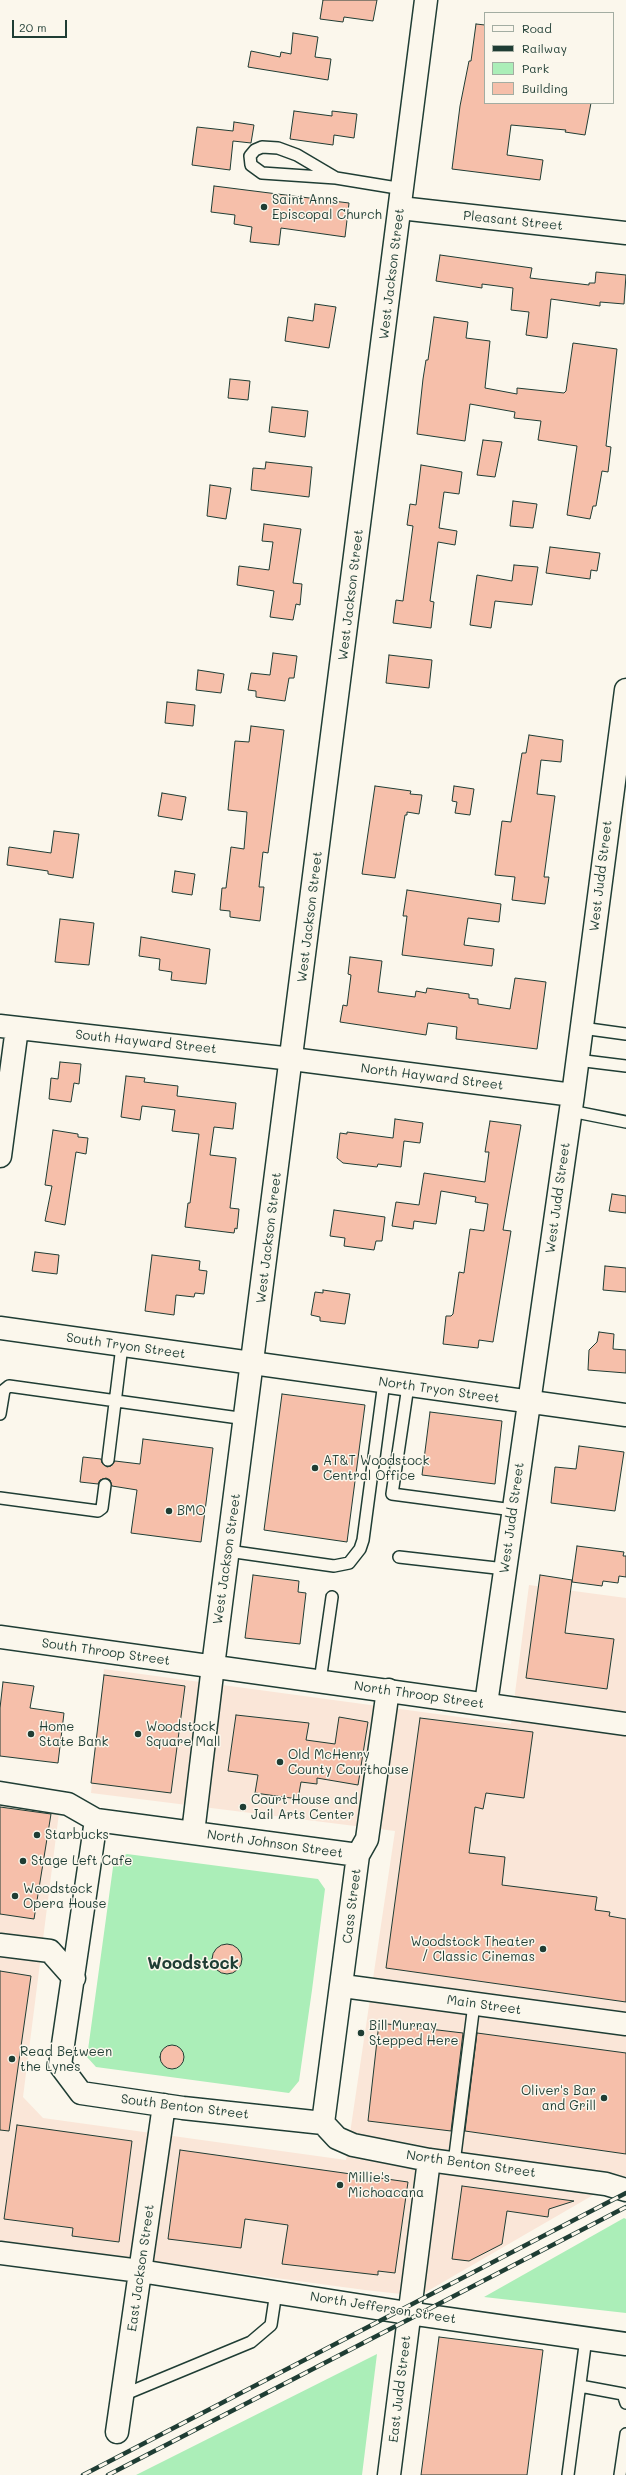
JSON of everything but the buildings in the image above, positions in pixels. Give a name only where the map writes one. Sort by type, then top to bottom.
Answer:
[{"type":"street","name":"West Jackson Street","points":[[192,1833],[253,1365],[426,0]]},
{"type":"street","name":"Pleasant Street","points":[[401,198],[626,233]]},
{"type":"street","name":"West Judd Street","points":[[486,1704],[528,1402],[572,1103],[626,690]]},
{"type":"street","name":"South Hayward Street","points":[[8,1027],[292,1058]]},
{"type":"street","points":[[0,1156],[8,1027]]},
{"type":"street","name":"North Hayward Street","points":[[292,1058],[572,1103]]},
{"type":"street","name":"South Tryon Street","points":[[0,1328],[253,1365]]},
{"type":"street","name":"North Tryon Street","points":[[253,1365],[626,1415]]},
{"type":"street","name":"South Throop Street","points":[[0,1637],[213,1666]]},
{"type":"street","name":"North Throop Street","points":[[213,1666],[626,1724]]},
{"type":"street","name":"Cass Street","points":[[323,2123],[343,1986],[358,1855],[367,1839],[388,1690]]},
{"type":"street","points":[[0,1793],[68,1804],[96,1820],[74,1978]]},
{"type":"street","name":"North Johnson Street","points":[[96,1820],[358,1855]]},
{"type":"street","points":[[50,1951],[80,1927]]},
{"type":"street","points":[[0,1945],[50,1951],[74,1978]]},
{"type":"street","name":"South Benton Street","points":[[74,1978],[60,2065],[80,2093],[164,2105],[323,2123]]},
{"type":"street","name":"Main Street","points":[[343,1986],[626,2024]]},
{"type":"street","name":"East Jackson Street","points":[[117,2432],[164,2105]]},
{"type":"street","name":"North Benton Street","points":[[323,2123],[337,2138],[353,2144],[429,2160],[606,2184],[626,2190]]},
{"type":"street","name":"East Judd Street","points":[[389,2475],[429,2160]]},
{"type":"street","name":"North Jefferson Street","points":[[0,2253],[140,2271],[409,2313],[626,2344]]},
{"type":"lane","points":[[336,178],[297,155],[278,148],[262,147],[255,150],[250,156],[251,165],[262,173],[336,178],[401,198]]},
{"type":"lane","points":[[582,1028],[626,1034]]},
{"type":"lane","points":[[577,1060],[626,1066]]},
{"type":"lane","points":[[572,1103],[626,1122]]},
{"type":"lane","points":[[108,1460],[122,1346]]},
{"type":"lane","points":[[228,1551],[334,1566],[349,1563],[360,1549],[363,1540],[384,1382]]},
{"type":"lane","points":[[0,1414],[4,1390],[9,1386],[246,1419]]},
{"type":"lane","points":[[408,1386],[392,1494],[513,1510]]},
{"type":"lane","points":[[0,1498],[98,1511],[102,1508],[105,1485]]},
{"type":"lane","points":[[399,1557],[505,1569]]},
{"type":"lane","points":[[320,1681],[332,1597]]},
{"type":"lane","points":[[454,2163],[474,2004]]},
{"type":"lane","points":[[122,2395],[251,2342],[271,2325],[276,2292]]},
{"type":"lane","points":[[568,2475],[586,2338]]},
{"type":"lane","points":[[580,2386],[623,2394],[626,2403]]},
{"type":"lane","points":[[620,2475],[626,2434]]},
{"type":"shaded area","points":[[529,1585],[626,1598],[626,2176],[419,2296],[0,2241],[0,1805],[59,1813],[23,2097],[43,2118],[346,2160],[395,1831],[91,1793],[104,1669],[511,1724]]},
{"type":"green space","points":[[127,1854],[318,1879],[325,1889],[299,2081],[289,2093],[96,2067],[87,2057],[114,1860]]},
{"type":"green space","points":[[624,2218],[626,2219],[626,2313],[484,2297]]},
{"type":"green space","points":[[377,2354],[362,2475],[136,2475]]},
{"type":"railway","points":[[83,2475],[626,2193]]},
{"type":"railway","points":[[108,2475],[626,2207]]},
{"type":"place","name":"Saint Anns Episcopal Church","points":[[264,207]]},
{"type":"place","name":"AT&T Woodstock Central Office","points":[[315,1468]]},
{"type":"place","name":"BMO","points":[[169,1511]]},
{"type":"place","name":"Home State Bank","points":[[31,1734]]},
{"type":"place","name":"Woodstock Square Mall","points":[[138,1734]]},
{"type":"place","name":"Old McHenry County Courthouse","points":[[280,1762]]},
{"type":"place","name":"Court House and Jail Arts Center","points":[[243,1807]]},
{"type":"place","name":"Starbucks","points":[[37,1835]]},
{"type":"place","name":"Stage Left Cafe","points":[[23,1861]]},
{"type":"place","name":"Woodstock Opera House","points":[[15,1896]]},
{"type":"place","name":"Woodstock Theater / Classic Cinemas","points":[[543,1949]]},
{"type":"place","name":"Bill Murray Stepped Here","points":[[361,2033]]},
{"type":"place","name":"Read Between the Lynes","points":[[12,2059]]},
{"type":"place","name":"Oliver's Bar and Grill","points":[[604,2098]]},
{"type":"place","name":"Millie's Michoacana","points":[[340,2185]]},
{"type":"district","name":"Woodstock","points":[[193,1964]]}]
